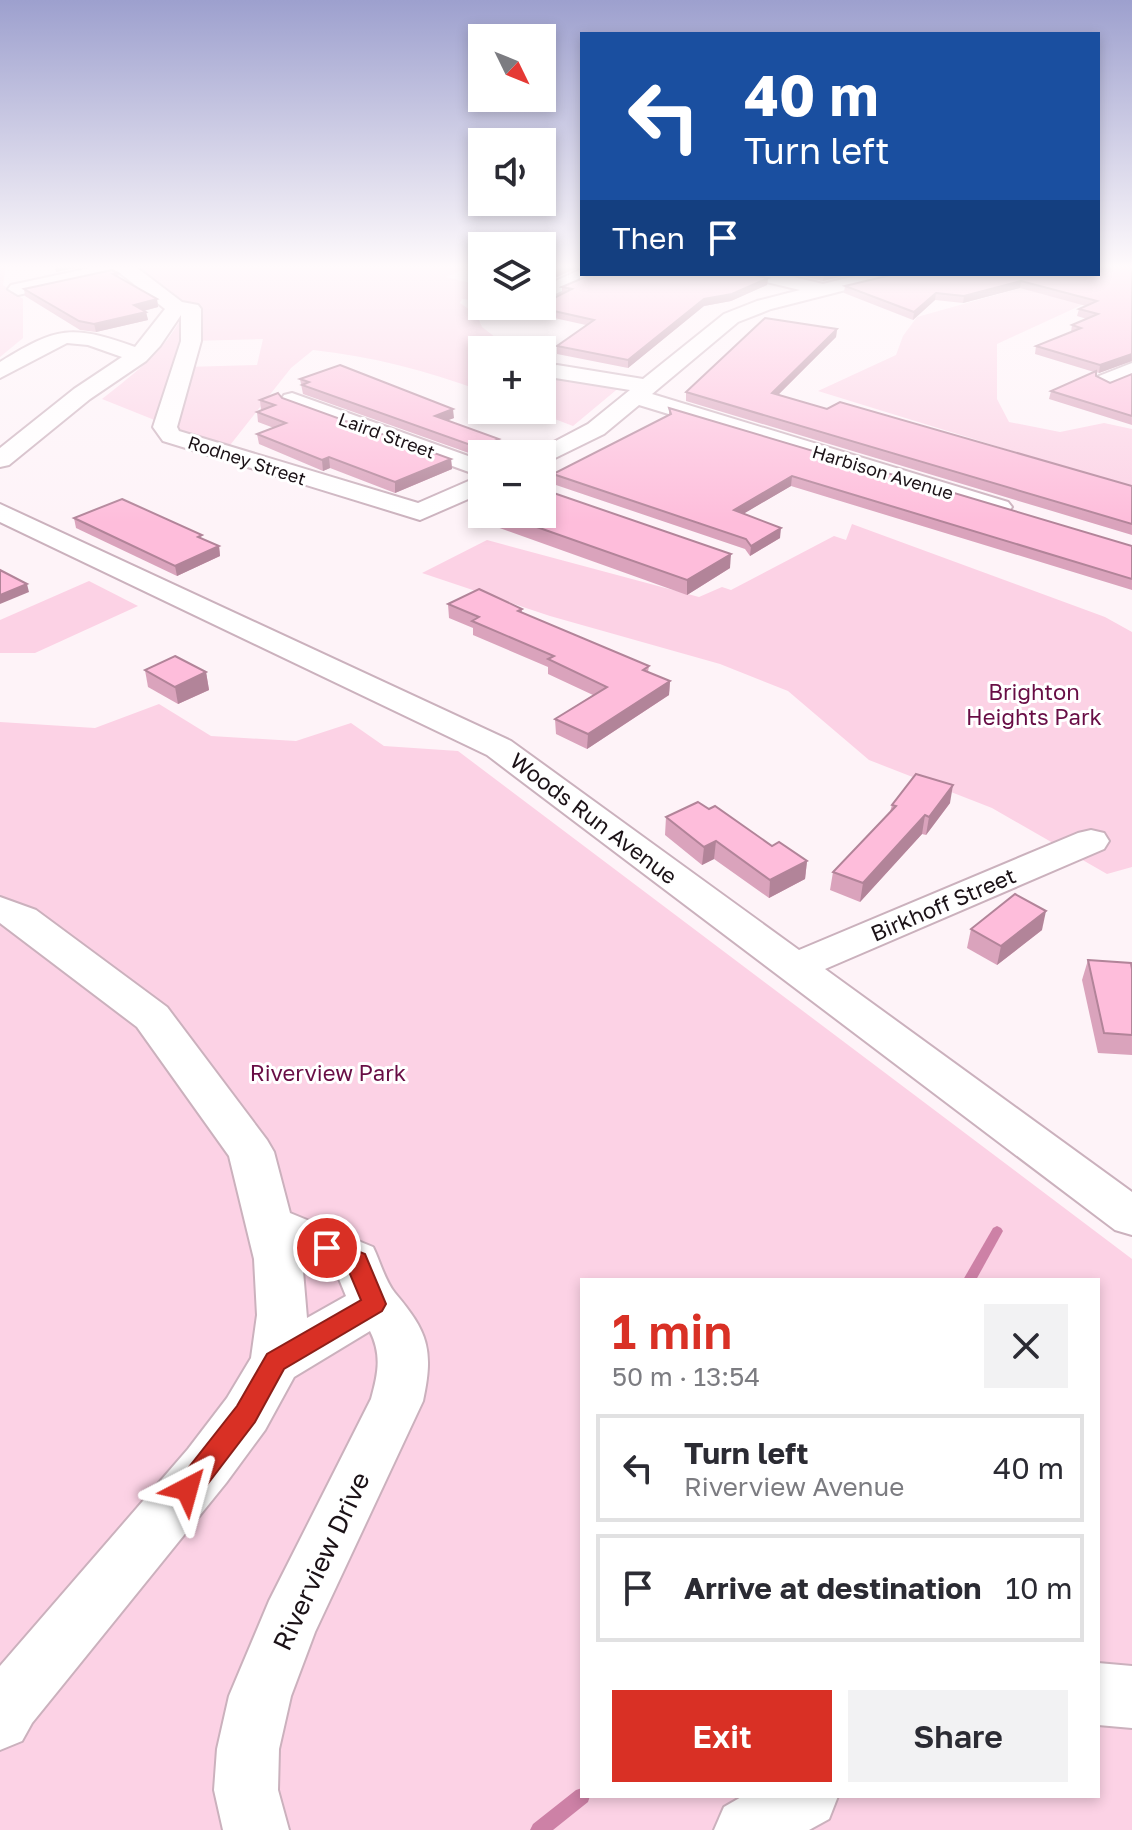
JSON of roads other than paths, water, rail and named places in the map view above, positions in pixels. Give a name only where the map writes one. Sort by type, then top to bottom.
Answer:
[{"type":"street","points":[[0,371],[32,352]]},
{"type":"street","points":[[129,352],[138,356]]},
{"type":"street","points":[[0,460],[82,394],[142,352]]},
{"type":"street","name":"Rodney Street","points":[[186,352],[165,427],[168,433],[223,454],[420,512],[468,490]]},
{"type":"street","points":[[556,448],[596,429],[688,352]]},
{"type":"street","points":[[1132,370],[1107,381],[1132,389]]},
{"type":"street","name":"Harbison Avenue","points":[[557,372],[640,391],[1026,515]]},
{"type":"street","name":"Laird Street","points":[[292,400],[468,464]]},
{"type":"street","name":"Woods Run Avenue","points":[[0,512],[499,748],[1132,1217]]},
{"type":"street","name":"Birkhoff Street","points":[[795,967],[1091,841]]},
{"type":"street","points":[[0,909],[23,919],[152,1017],[251,1152],[278,1259],[282,1315],[276,1362],[246,1414],[207,1466],[10,1701],[0,1719]]},
{"type":"street","name":"Riverview Drive","points":[[256,1830],[246,1790],[248,1749],[260,1696],[290,1621],[397,1401],[405,1367],[402,1345],[389,1318],[374,1304],[356,1261],[269,1224]]},
{"type":"street","points":[[276,1362],[374,1304]]},
{"type":"street","points":[[1100,1694],[1132,1697]]},
{"type":"street","points":[[747,1830],[803,1798]]},
{"type":"waterway","points":[[970,1278],[997,1231]]},
{"type":"waterway","points":[[539,1830],[580,1798]]},
{"type":"park label","name":"Brighton Heights Park","points":[[1034,704]]},
{"type":"park label","name":"Riverview Park","points":[[328,1072]]}]
